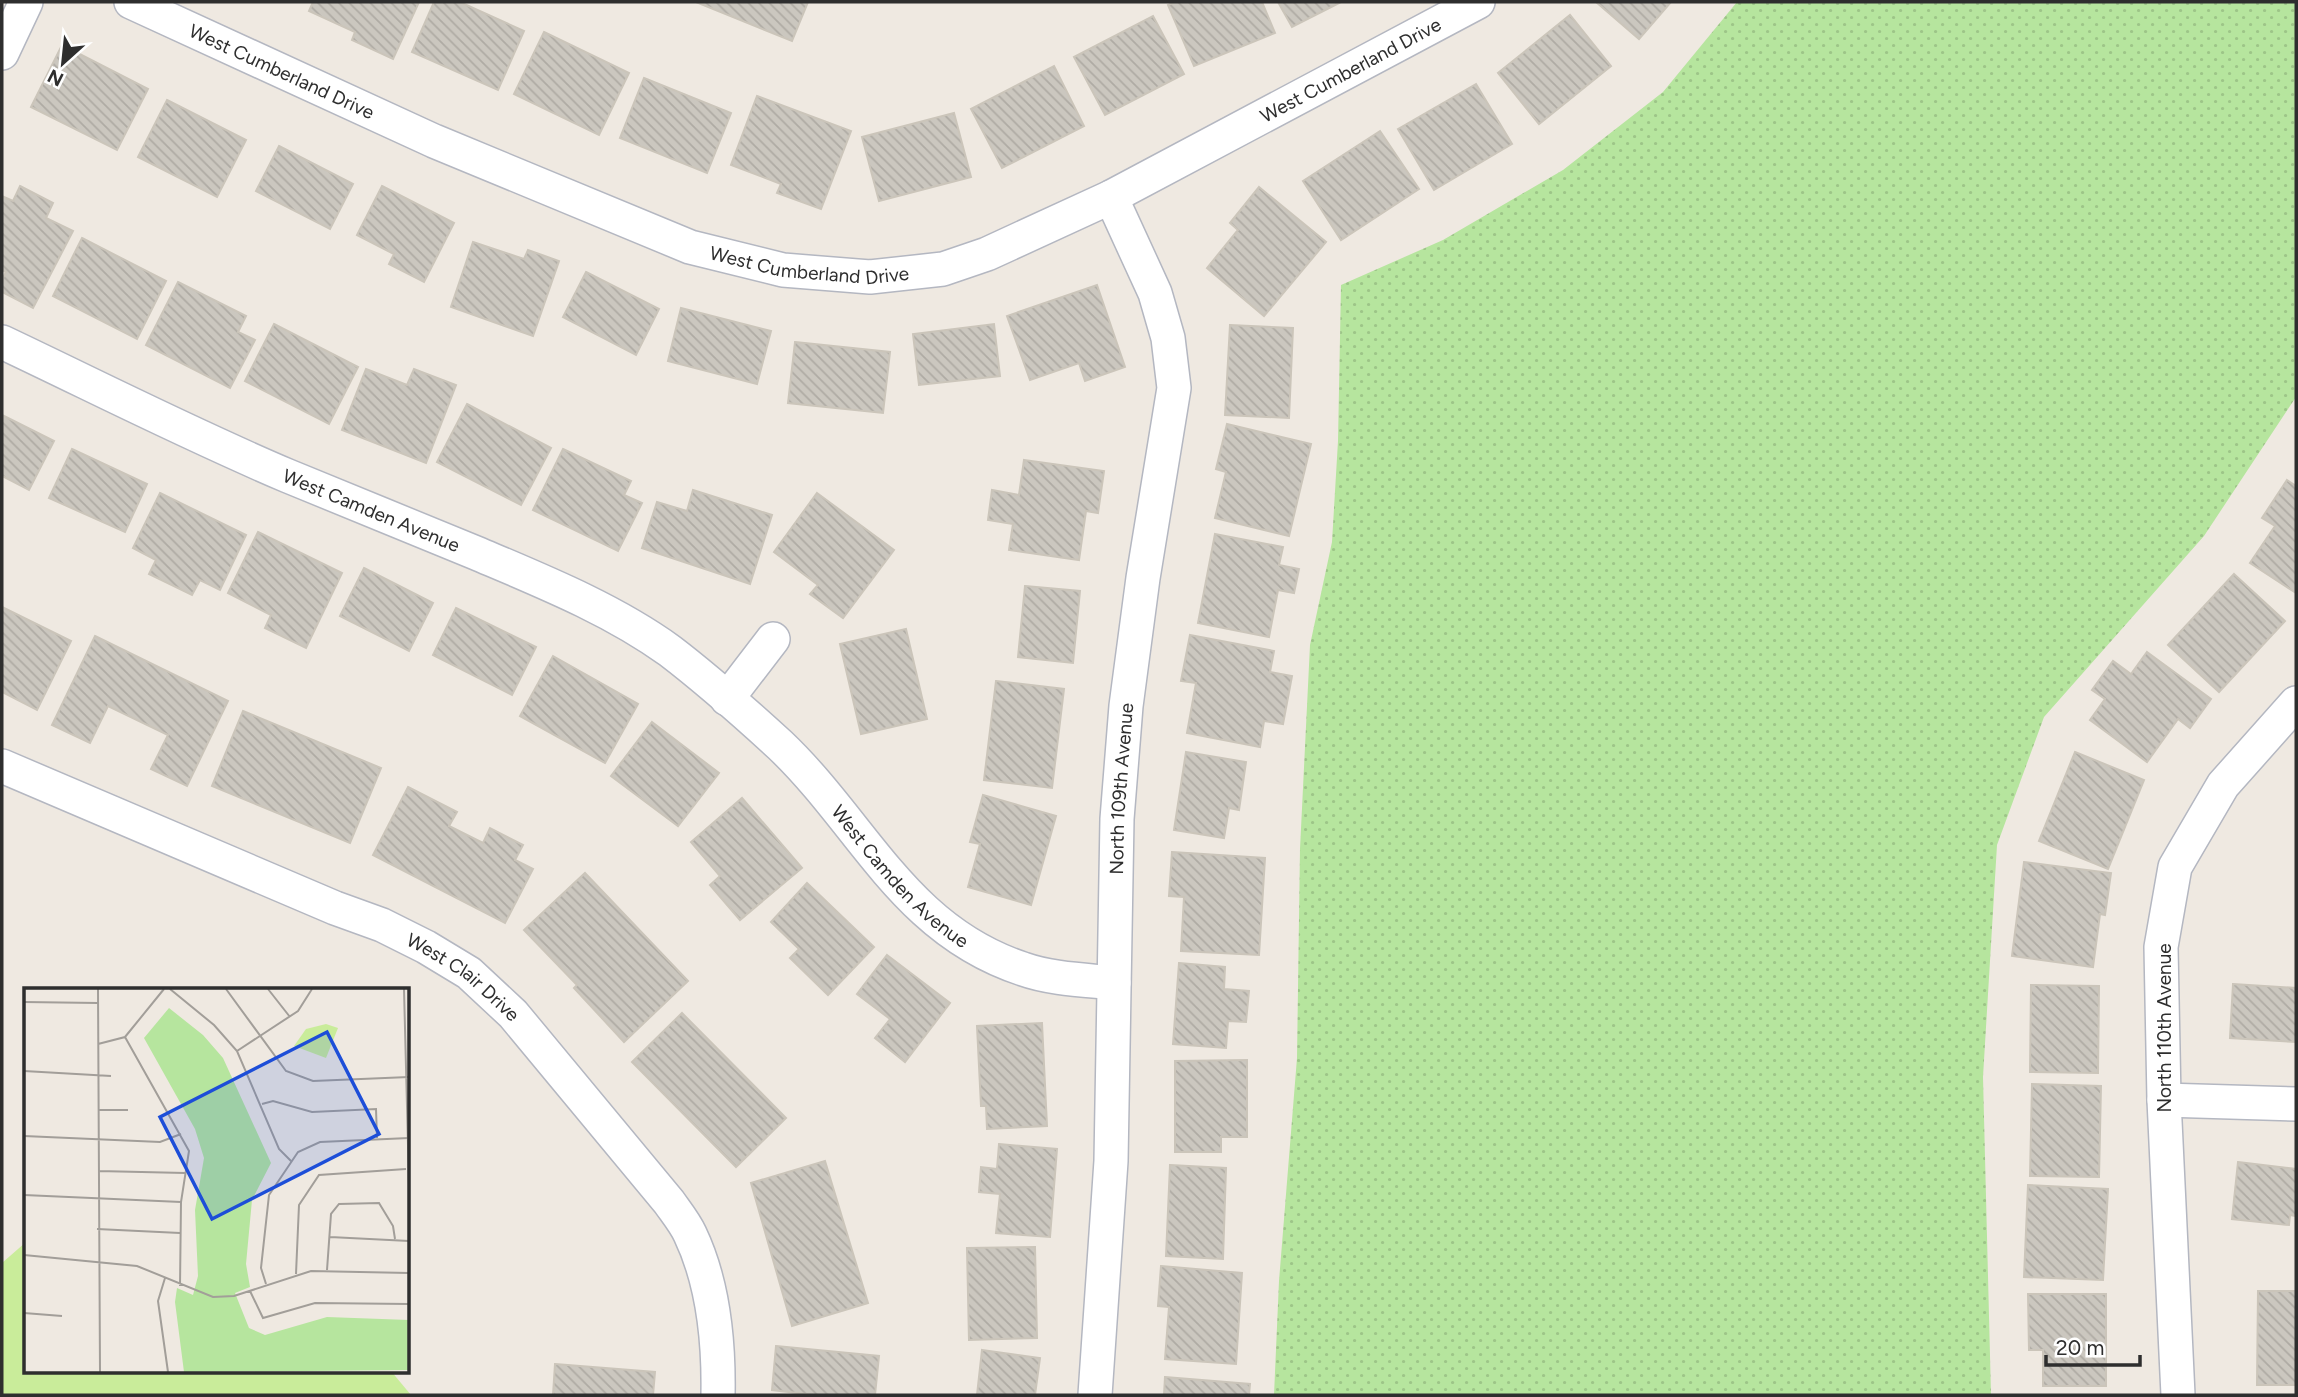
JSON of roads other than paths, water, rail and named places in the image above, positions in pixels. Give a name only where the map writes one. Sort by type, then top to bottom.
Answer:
[{"type":"street","points":[[2,53],[26,2]]},
{"type":"street","name":"West Cumberland Drive","points":[[131,2],[434,141],[690,247],[783,270],[870,277],[943,269],[988,254],[1111,197],[1478,2]]},
{"type":"street","name":"North 109th Avenue","points":[[1096,1395],[1111,1161],[1117,819],[1126,706],[1147,551],[1174,388],[1168,338],[1155,293],[1111,197]]},
{"type":"street","name":"West Camden Avenue","points":[[2,342],[283,474],[545,582],[614,617],[668,651],[782,747],[891,878],[929,916],[971,948],[1025,970],[1114,983]]},
{"type":"street","points":[[727,699],[773,639]]},
{"type":"street","name":"North 110th Avenue","points":[[2178,1395],[2164,1100],[2161,947],[2175,867],[2223,785],[2296,703]]},
{"type":"street","name":"West Clair Drive","points":[[2,765],[286,887],[382,925],[426,947],[469,974],[513,1014],[669,1202],[690,1233],[704,1271],[716,1326],[718,1395]]},
{"type":"street","points":[[2164,1100],[2296,1104]]}]
